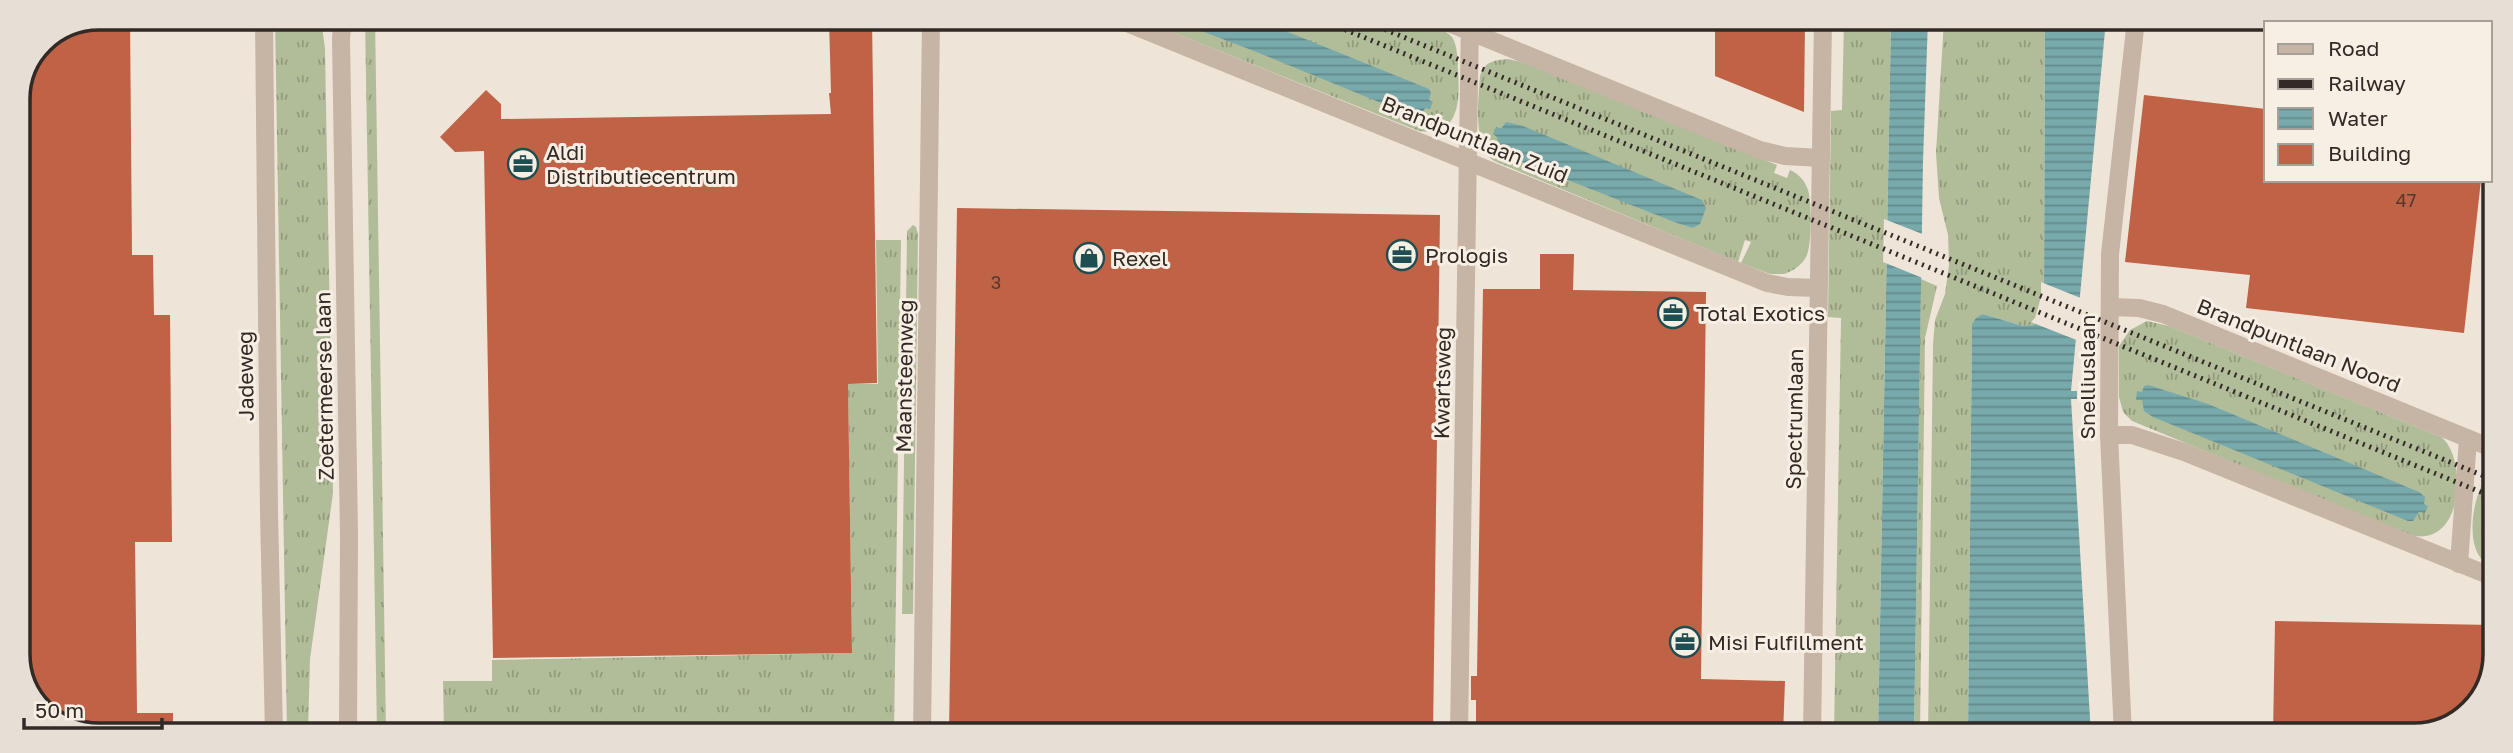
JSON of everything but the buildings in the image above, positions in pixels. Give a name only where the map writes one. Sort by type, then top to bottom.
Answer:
[{"type":"street","name":"Jadeweg","points":[[264,30],[274,723]]},
{"type":"street","name":"Zoetermeerse laan","points":[[340,30],[341,38]]},
{"type":"street","name":"Zoetermeerse laan","points":[[342,30],[349,536],[348,723]]},
{"type":"street","name":"Maansteenweg","points":[[922,723],[931,30]]},
{"type":"street","name":"Brandpuntlaan Zuid","points":[[1144,30],[1767,283],[1818,288]]},
{"type":"street","name":"Kwartsweg","points":[[1459,723],[1470,30]]},
{"type":"street","points":[[1479,30],[1760,150],[1785,156],[1821,158]]},
{"type":"street","name":"Spectrumlaan","points":[[1812,723],[1823,30]]},
{"type":"street","name":"Snelliuslaan","points":[[2122,723],[2109,435],[2110,307],[2113,220],[2135,30]]},
{"type":"street","name":"Brandpuntlaan Noord","points":[[2110,307],[2139,308],[2163,314],[2483,445]]},
{"type":"street","points":[[2109,435],[2132,435],[2184,452],[2483,574]]},
{"type":"street","points":[[2459,564],[2468,439]]},
{"type":"green space","points":[[275,30],[323,30],[333,493],[310,659],[308,723],[287,723]]},
{"type":"green space","points":[[365,30],[375,30],[386,723],[377,723]]},
{"type":"green space","points":[[1167,30],[1443,30],[1452,37],[1457,53],[1459,93],[1455,114],[1443,128],[1419,131]]},
{"type":"green space","points":[[1844,30],[1891,30],[1878,723],[1834,723],[1841,318],[1828,317],[1831,111],[1842,110]]},
{"type":"green space","points":[[1943,30],[2045,30],[2044,297],[2034,325],[2023,326],[1983,314],[1972,324],[1968,723],[1928,723],[1933,344],[1935,320],[1945,294],[1949,265],[1948,235],[1939,198],[1936,153]]},
{"type":"green space","points":[[1508,59],[1522,62],[1777,165],[1774,173],[1787,178],[1790,170],[1796,174],[1807,187],[1810,204],[1809,244],[1804,260],[1797,268],[1787,273],[1770,274],[1741,263],[1751,242],[1745,240],[1738,262],[1494,161],[1483,145],[1478,122],[1480,77],[1490,63]]},
{"type":"green space","points":[[913,225],[918,234],[913,614],[902,614],[907,231]]},
{"type":"green space","points":[[876,240],[901,240],[894,723],[444,723],[443,681],[492,681],[492,660],[852,653],[848,384],[878,384]]},
{"type":"green space","points":[[1921,279],[1937,286],[1925,338],[1920,723],[1914,723]]},
{"type":"green space","points":[[2147,321],[2169,326],[2441,437],[2455,462],[2456,498],[2451,515],[2442,528],[2428,536],[2410,535],[2132,421],[2123,412],[2119,397],[2119,346],[2130,330]]},
{"type":"green space","points":[[2483,483],[2483,560],[2475,548],[2473,537],[2474,511]]},
{"type":"water","points":[[1199,30],[1283,30],[1429,89],[1429,100],[1433,102],[1430,109],[1425,108],[1422,116],[1418,118]]},
{"type":"water","points":[[1891,30],[1928,30],[1923,161],[1914,723],[1878,723]]},
{"type":"water","points":[[2045,30],[2105,30],[2071,391],[2077,391],[2077,399],[2071,399],[2090,723],[1968,723],[1972,324],[1983,314],[2023,326],[2034,325],[2044,297]]},
{"type":"water","points":[[1506,122],[1523,126],[1702,200],[1706,208],[1700,224],[1693,228],[1677,223],[1507,156],[1493,134],[1496,127],[1501,129]]},
{"type":"water","points":[[2144,386],[2208,404],[2419,492],[2425,497],[2424,504],[2428,506],[2425,513],[2419,512],[2413,521],[2408,521],[2153,417],[2144,411],[2142,400],[2136,400],[2137,391],[2142,392]]},
{"type":"pier","points":[[1884,219],[1925,235],[1925,279],[1883,262]]},
{"type":"pier","points":[[2041,282],[2083,299],[2079,341],[2031,322],[2035,318],[2041,297]]},
{"type":"railway","points":[[1346,30],[2483,493]]},
{"type":"railway","points":[[1386,30],[2483,476]]},
{"type":"place","name":"Aldi Distributiecentrum","points":[[523,164]]},
{"type":"place","name":"Prologis","points":[[1402,255]]},
{"type":"place","name":"Rexel","points":[[1089,258]]},
{"type":"place","name":"Total Exotics","points":[[1673,313]]},
{"type":"place","name":"Misi Fulfillment","points":[[1685,642]]}]
